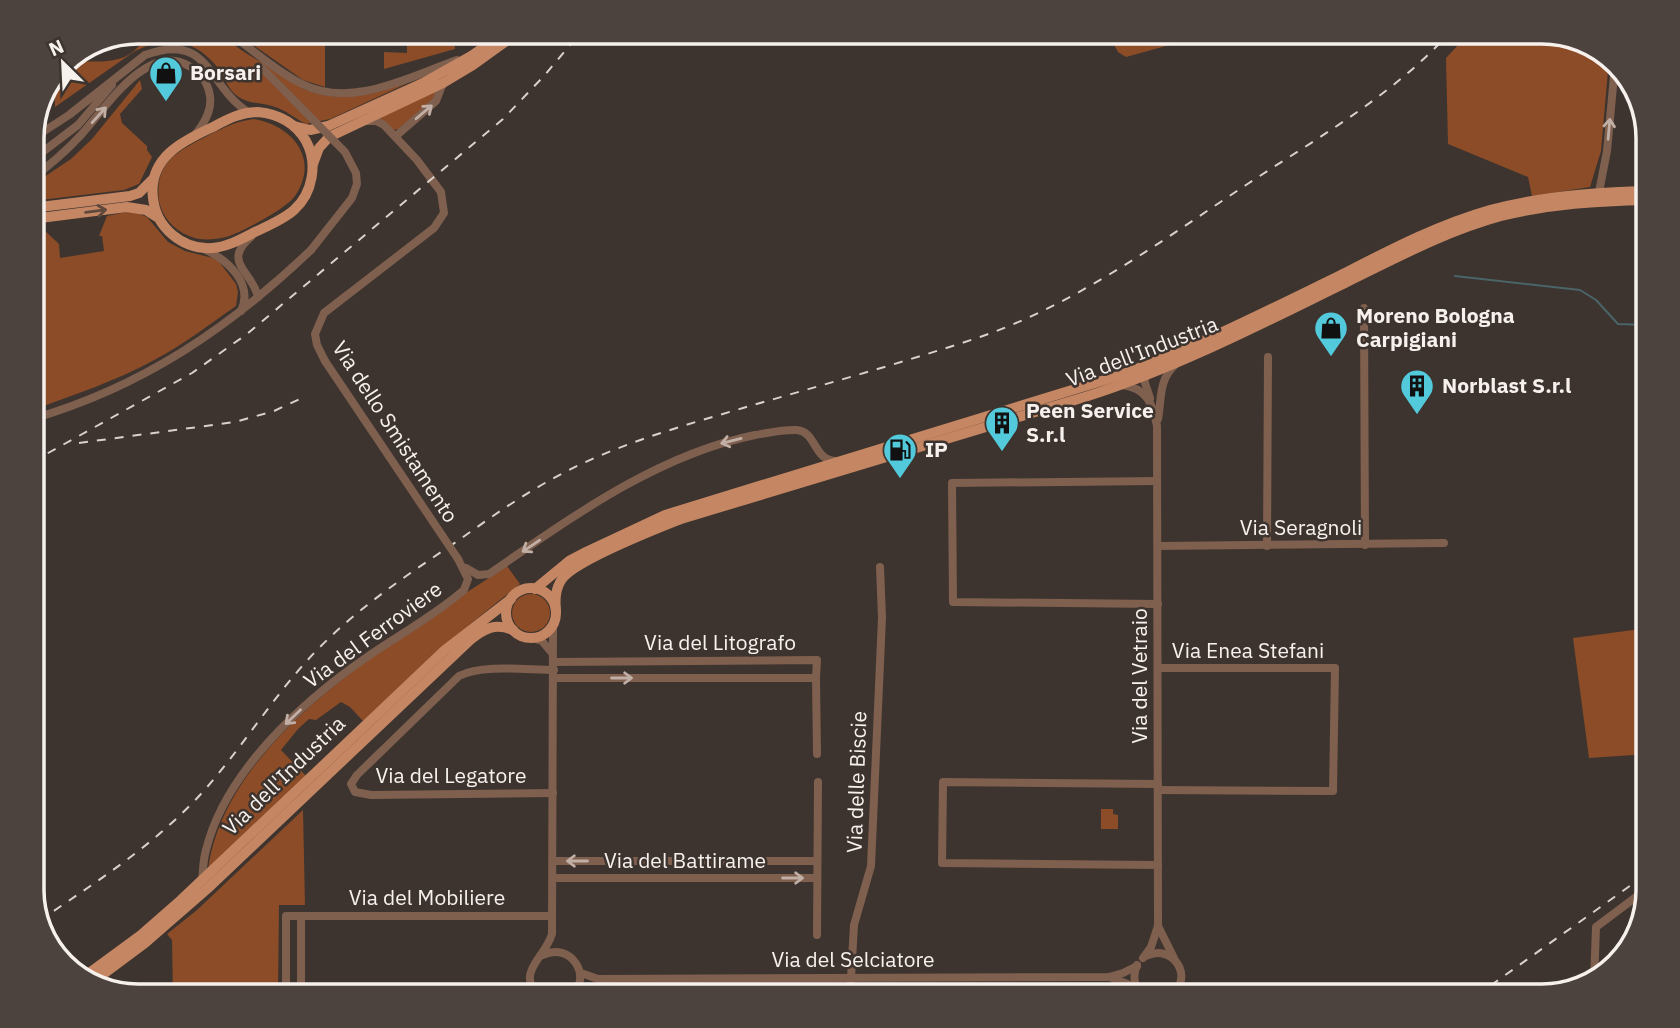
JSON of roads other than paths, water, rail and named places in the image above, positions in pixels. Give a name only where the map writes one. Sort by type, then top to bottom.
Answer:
[{"type":"main road","points":[[294,126],[310,130],[328,127],[423,83],[488,44]]},
{"type":"main road","points":[[44,217],[127,207],[146,210],[158,218],[174,236],[187,244],[202,248],[228,245],[286,216],[303,201],[310,186],[318,148],[329,137],[443,83],[502,44]]},
{"type":"main road","points":[[44,207],[139,193],[154,178],[166,155],[177,145],[248,112],[270,113],[294,126],[307,144],[313,164]]},
{"type":"main road","points":[[154,178],[152,195],[158,218]]},
{"type":"main road","name":"Via dell'Industria","points":[[556,612],[556,592],[566,575],[603,553],[662,526],[1120,385],[1194,345],[1454,222],[1524,202],[1599,192],[1636,191]]},
{"type":"main road","name":"Via dell'Industria","points":[[535,589],[569,561],[643,524],[697,504],[1177,363],[1417,248],[1479,223],[1551,206],[1636,200]]},
{"type":"main road","points":[[535,589],[541,590],[551,599],[556,612],[553,624],[544,634],[532,638],[513,630],[506,611],[511,599],[521,590],[535,589]]},
{"type":"main road","name":"Via dell'Industria","points":[[91,972],[141,935],[202,882],[445,650],[511,599]]},
{"type":"main road","name":"Via dell'Industria","points":[[100,976],[179,915],[470,640],[491,627],[513,630]]},
{"type":"street","points":[[44,414],[113,390],[159,368],[199,343],[290,270],[310,250],[352,198],[357,184],[354,166],[345,152],[241,44]]},
{"type":"street","points":[[244,44],[304,85],[342,94],[369,91],[471,56]]},
{"type":"street","points":[[44,131],[69,115],[128,67],[145,55],[159,50],[185,51],[206,63],[230,99],[248,112]]},
{"type":"street","points":[[44,168],[79,137],[133,77],[162,61],[185,63],[197,71],[207,86],[209,110],[195,135]]},
{"type":"street","points":[[44,151],[78,125],[128,67]]},
{"type":"street","points":[[1599,192],[1607,151],[1614,77]]},
{"type":"street","points":[[396,136],[436,101],[443,83]]},
{"type":"street","name":"Via dello Smistamento","points":[[362,122],[379,122],[396,136],[440,189],[444,213],[434,228],[324,313],[315,334],[318,349],[461,562]]},
{"type":"street","points":[[258,297],[251,280],[242,272],[239,254],[246,242],[263,228]]},
{"type":"street","points":[[202,248],[222,258],[245,289],[258,297]]},
{"type":"street","points":[[251,280],[278,280]]},
{"type":"street","points":[[240,312],[245,289]]},
{"type":"street","points":[[1364,308],[1365,545]]},
{"type":"street","points":[[1267,546],[1268,357]]},
{"type":"street","name":"Via del Vetraio","points":[[1137,966],[1151,947],[1158,926],[1157,426],[1160,393],[1165,376],[1177,363]]},
{"type":"street","points":[[1146,372],[1160,393]]},
{"type":"street","name":"Via del Vetraio","points":[[1146,372],[1157,426]]},
{"type":"street","points":[[1120,385],[1136,388],[1144,393],[1152,404]]},
{"type":"street","points":[[461,562],[476,574],[489,574],[608,496],[679,459],[732,440],[769,432],[799,430],[807,435],[825,459],[841,461]]},
{"type":"street","points":[[1157,481],[953,484],[953,603],[1158,604]]},
{"type":"street","name":"Via Seragnoli","points":[[1158,546],[1444,544]]},
{"type":"street","name":"Via del Ferroviere","points":[[202,882],[205,852],[219,813],[242,776],[278,732],[323,690],[464,590],[468,579],[461,562]]},
{"type":"street","name":"Via delle Biscie","points":[[850,984],[854,925],[871,866],[882,618],[880,567]]},
{"type":"street","points":[[531,984],[534,963],[548,946],[552,934],[553,624]]},
{"type":"street","points":[[532,638],[542,641],[553,666]]},
{"type":"street","points":[[681,660],[681,678]]},
{"type":"street","name":"Via del Litografo","points":[[681,660],[817,660],[817,678],[681,678],[553,666],[681,660]]},
{"type":"street","name":"Via del Legatore","points":[[553,666],[483,670],[459,676],[357,775],[351,784],[352,789],[359,794],[553,793]]},
{"type":"street","name":"Via Enea Stefani","points":[[1158,668],[1335,668],[1333,791],[1158,787]]},
{"type":"street","points":[[817,678],[817,754]]},
{"type":"street","points":[[817,935],[818,782]]},
{"type":"street","points":[[1158,787],[943,782],[942,863],[1158,865]]},
{"type":"street","name":"Via del Battirame","points":[[554,861],[817,861]]},
{"type":"street","name":"Via del Battirame","points":[[553,878],[817,878]]},
{"type":"street","points":[[1595,968],[1596,928],[1635,898]]},
{"type":"street","points":[[286,984],[286,916],[301,916],[301,984]]},
{"type":"street","name":"Via del Mobiliere","points":[[301,916],[552,916]]},
{"type":"street","name":"Via del Vetraio","points":[[1158,926],[1181,969],[1180,984]]},
{"type":"street","points":[[552,934],[557,945],[573,958],[581,974],[580,984]]},
{"type":"street","points":[[540,957],[557,952],[566,954]]},
{"type":"street","points":[[1143,958],[1158,953],[1174,958]]},
{"type":"street","points":[[1135,984],[1137,966]]},
{"type":"street","name":"Via del Selciatore","points":[[581,974],[598,979],[1109,976],[1137,966]]},
{"type":"street","name":"Via del Selciatore","points":[[1109,976],[1128,984]]},
{"type":"street","name":"Via del Selciatore","points":[[585,984],[598,979]]},
{"type":"waterway","points":[[1455,276],[1580,290],[1596,300],[1618,324],[1636,325]]},
{"type":"railway","points":[[44,455],[192,373],[247,334],[503,119],[571,44]]},
{"type":"railway","points":[[48,915],[123,862],[182,813],[230,759],[302,666],[351,618],[523,496],[569,470],[642,440],[951,347],[1051,307],[1150,249],[1354,114],[1380,96],[1439,44]]},
{"type":"railway","points":[[79,443],[235,422],[274,411],[304,397]]},
{"type":"railway","points":[[1493,984],[1636,882]]},
{"type":"place","name":"Borsari","points":[[166,103]]},
{"type":"place","name":"Moreno Bologna Carpigiani","points":[[1331,358]]},
{"type":"place","name":"Norblast S.r.l","points":[[1417,416]]},
{"type":"place","name":"Peen Service S.r.l","points":[[1002,453]]},
{"type":"place","name":"IP","points":[[900,480]]}]
